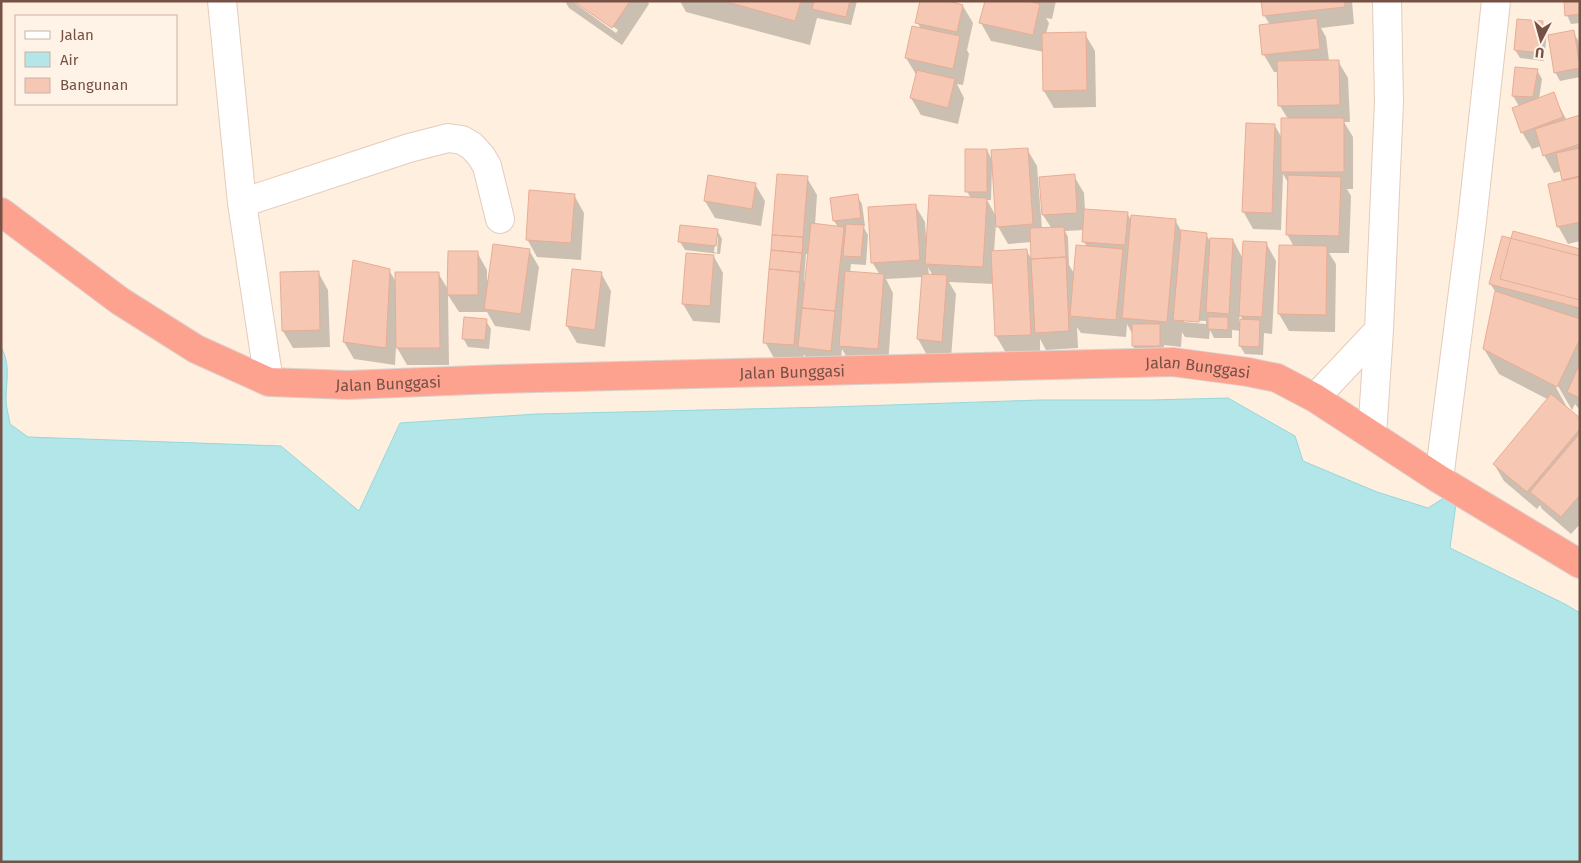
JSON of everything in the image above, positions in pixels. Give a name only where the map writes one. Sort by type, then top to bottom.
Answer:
[{"type":"highway","name":"Jalan Bunggasi","points":[[1,212],[127,305],[196,349],[269,382],[348,385],[1173,362],[1248,372],[1277,378],[1315,398],[1439,479],[1580,564]]},
{"type":"street","points":[[222,1],[242,203],[269,382]]},
{"type":"street","points":[[1372,435],[1390,102],[1387,1]]},
{"type":"street","points":[[1439,479],[1472,221],[1496,1]]},
{"type":"street","points":[[242,203],[448,138],[462,140],[472,146],[481,156],[487,166],[500,219]]},
{"type":"street","points":[[1315,398],[1379,330]]},
{"type":"water","points":[[1,347],[7,367],[6,403],[10,424],[28,437],[281,446],[359,511],[400,423],[537,414],[1040,400],[1228,398],[1295,436],[1303,461],[1377,492],[1428,508],[1458,489],[1450,548],[1580,613],[1580,862],[1,862]]},
{"type":"building","points":[[573,1],[630,1],[612,28]]},
{"type":"building","points":[[724,1],[801,1],[795,21]]},
{"type":"building","points":[[814,1],[850,1],[846,17],[812,9]]},
{"type":"building","points":[[920,1],[948,1],[963,5],[957,32],[915,23]]},
{"type":"building","points":[[985,1],[1027,1],[1040,4],[1033,35],[979,23]]},
{"type":"building","points":[[1261,1],[1345,1],[1345,7],[1263,16]]},
{"type":"building","points":[[1564,1],[1580,1],[1580,14],[1565,16]]},
{"type":"building","points":[[1317,18],[1320,49],[1262,55],[1259,25]]},
{"type":"building","points":[[1517,19],[1543,21],[1540,53],[1514,50]]},
{"type":"building","points":[[912,26],[960,36],[953,69],[905,58]]},
{"type":"building","points":[[1574,30],[1580,68],[1554,73],[1548,35]]},
{"type":"building","points":[[1086,32],[1087,90],[1043,91],[1042,33]]},
{"type":"building","points":[[1339,60],[1340,105],[1278,106],[1277,61]]},
{"type":"building","points":[[1515,67],[1538,69],[1533,97],[1512,96]]},
{"type":"building","points":[[917,70],[955,79],[948,108],[910,98]]},
{"type":"building","points":[[1554,92],[1563,117],[1521,133],[1512,108]]},
{"type":"building","points":[[1580,115],[1580,144],[1543,156],[1535,129]]},
{"type":"building","points":[[1281,118],[1344,118],[1344,172],[1281,172]]},
{"type":"building","points":[[1246,123],[1275,124],[1272,213],[1242,212]]},
{"type":"building","points":[[1028,148],[1033,224],[996,227],[991,150]]},
{"type":"building","points":[[1580,148],[1580,176],[1562,180],[1556,153]]},
{"type":"building","points":[[965,149],[987,149],[987,192],[965,192]]},
{"type":"building","points":[[777,174],[808,176],[803,237],[772,235]]},
{"type":"building","points":[[1075,174],[1077,213],[1042,215],[1039,177]]},
{"type":"building","points":[[708,175],[756,183],[752,209],[704,201]]},
{"type":"building","points":[[1288,175],[1341,177],[1339,236],[1286,235]]},
{"type":"building","points":[[1580,177],[1580,222],[1557,227],[1548,184]]},
{"type":"building","points":[[529,190],[575,194],[571,243],[526,240]]},
{"type":"building","points":[[858,194],[861,218],[833,221],[830,198]]},
{"type":"building","points":[[929,195],[987,198],[983,267],[925,264]]},
{"type":"building","points":[[916,204],[920,260],[871,263],[868,207]]},
{"type":"building","points":[[1084,209],[1128,212],[1125,245],[1082,242]]},
{"type":"building","points":[[1131,215],[1176,219],[1167,322],[1122,318]]},
{"type":"building","points":[[811,223],[844,227],[835,311],[802,308]]},
{"type":"building","points":[[846,224],[864,225],[861,257],[843,256]]},
{"type":"building","points":[[680,225],[718,229],[716,246],[678,242]]},
{"type":"building","points":[[1064,227],[1066,257],[1031,259],[1030,228]]},
{"type":"building","points":[[1181,230],[1207,233],[1199,322],[1173,320]]},
{"type":"building","points":[[1513,231],[1580,249],[1580,300],[1500,279]]},
{"type":"building","points":[[772,235],[803,237],[802,253],[771,250]]},
{"type":"building","points":[[1502,236],[1580,256],[1580,308],[1489,284]]},
{"type":"building","points":[[1210,238],[1233,239],[1229,314],[1206,312]]},
{"type":"building","points":[[1243,241],[1267,242],[1262,317],[1239,316]]},
{"type":"building","points":[[493,244],[530,249],[521,314],[484,309]]},
{"type":"building","points":[[1076,245],[1123,249],[1116,320],[1070,316]]},
{"type":"building","points":[[1279,245],[1327,246],[1326,315],[1278,314]]},
{"type":"building","points":[[1027,249],[1031,335],[995,336],[991,251]]},
{"type":"building","points":[[771,250],[802,253],[800,272],[769,269]]},
{"type":"building","points":[[448,251],[478,251],[478,295],[447,295]]},
{"type":"building","points":[[686,253],[714,255],[710,306],[682,304]]},
{"type":"building","points":[[1066,257],[1069,331],[1035,333],[1031,259]]},
{"type":"building","points":[[353,260],[390,269],[386,348],[343,342]]},
{"type":"building","points":[[572,269],[602,272],[595,330],[566,326]]},
{"type":"building","points":[[769,269],[800,272],[794,345],[763,343]]},
{"type":"building","points":[[319,271],[320,330],[282,331],[280,272]]},
{"type":"building","points":[[845,271],[884,274],[878,349],[839,346]]},
{"type":"building","points":[[395,272],[439,272],[440,348],[396,348]]},
{"type":"building","points":[[922,274],[947,275],[942,342],[917,339]]},
{"type":"building","points":[[1495,291],[1580,319],[1580,339],[1557,387],[1483,349]]},
{"type":"building","points":[[802,308],[835,311],[831,351],[798,347]]},
{"type":"building","points":[[464,317],[487,319],[485,340],[462,339]]},
{"type":"building","points":[[1208,317],[1228,317],[1228,330],[1208,329]]},
{"type":"building","points":[[1240,319],[1260,320],[1259,347],[1239,346]]},
{"type":"building","points":[[1132,324],[1160,324],[1160,346],[1132,346]]},
{"type":"building","points":[[1580,363],[1580,398],[1567,392]]},
{"type":"building","points":[[1551,394],[1580,418],[1580,429],[1527,492],[1493,464]]},
{"type":"building","points":[[1580,433],[1580,495],[1561,517],[1530,492]]}]
